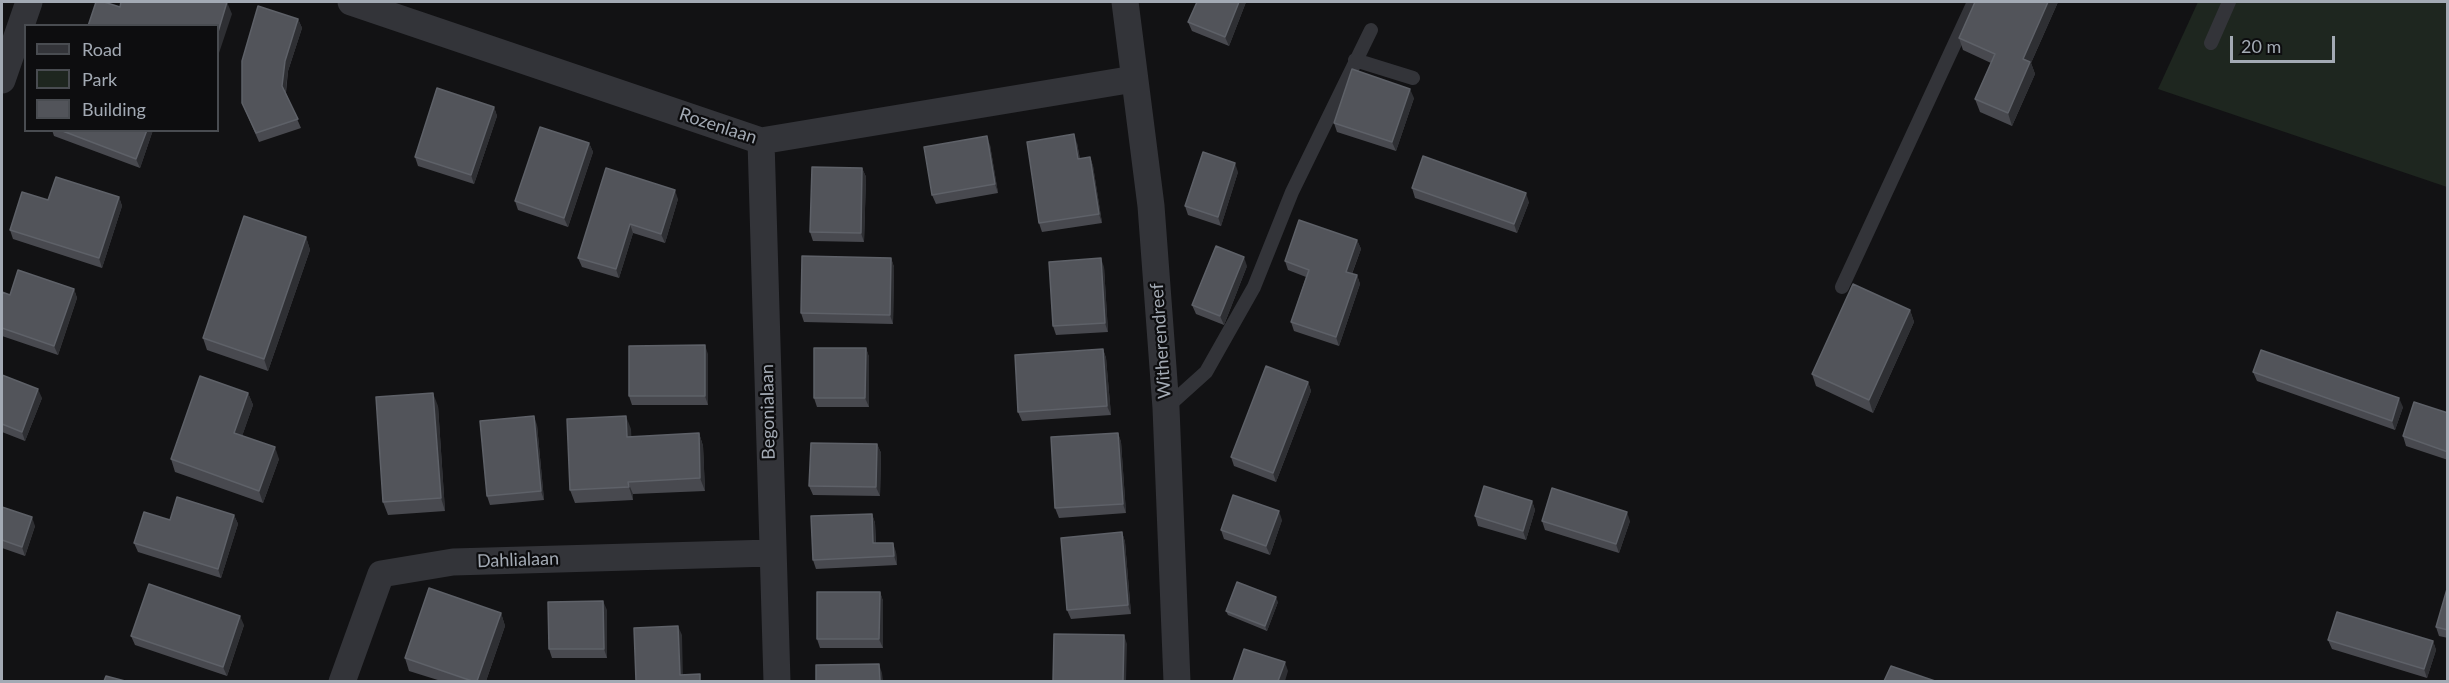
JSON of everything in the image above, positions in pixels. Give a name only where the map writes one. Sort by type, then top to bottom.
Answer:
[{"type":"street","points":[[2,80],[29,2]]},
{"type":"street","name":"Rozenlaan","points":[[351,2],[761,141],[1134,79]]},
{"type":"street","name":"Witherendreef","points":[[1125,2],[1151,206],[1166,408],[1177,681]]},
{"type":"street","name":"Begonialaan","points":[[761,141],[771,553],[777,681]]},
{"type":"street","name":"Dahlialaan","points":[[342,681],[381,574],[453,562],[771,553]]},
{"type":"lane","points":[[1842,287],[1974,2]]},
{"type":"lane","points":[[2211,43],[2229,2]]},
{"type":"lane","points":[[1166,408],[1206,372],[1254,287],[1292,192],[1371,30]]},
{"type":"lane","points":[[1355,60],[1413,78]]},
{"type":"green space","points":[[2198,2],[2447,2],[2447,187],[2158,89]]},
{"type":"building","points":[[96,2],[120,7],[121,2],[227,2],[219,29],[219,24],[89,24]]},
{"type":"building","points":[[1197,2],[1239,2],[1225,37],[1188,22]]},
{"type":"building","points":[[1975,2],[2048,2],[2023,59],[2030,62],[2008,113],[1975,99],[1995,54],[1959,38]]},
{"type":"building","points":[[258,6],[298,19],[285,61],[282,86],[298,119],[256,133],[242,103],[242,61]]},
{"type":"building","points":[[1352,69],[1410,89],[1392,142],[1334,123]]},
{"type":"building","points":[[437,88],[494,107],[471,175],[415,157]]},
{"type":"building","points":[[540,127],[589,143],[564,218],[515,201]]},
{"type":"building","points":[[65,132],[146,132],[136,159]]},
{"type":"building","points":[[1074,134],[1078,159],[1090,157],[1099,214],[1039,223],[1027,142]]},
{"type":"building","points":[[987,136],[995,184],[932,195],[924,147]]},
{"type":"building","points":[[1203,152],[1235,163],[1218,217],[1185,206]]},
{"type":"building","points":[[1423,156],[1526,193],[1514,224],[1412,188]]},
{"type":"building","points":[[812,167],[862,168],[861,233],[810,232]]},
{"type":"building","points":[[606,168],[675,190],[661,234],[630,224],[616,269],[578,258]]},
{"type":"building","points":[[56,177],[119,197],[99,258],[10,230],[22,192],[48,200]]},
{"type":"building","points":[[244,216],[306,237],[264,359],[203,338]]},
{"type":"building","points":[[1299,220],[1357,240],[1346,272],[1357,275],[1336,337],[1291,322],[1309,270],[1285,261]]},
{"type":"building","points":[[1216,246],[1244,257],[1220,316],[1192,305]]},
{"type":"building","points":[[802,256],[891,258],[890,315],[801,313]]},
{"type":"building","points":[[1101,258],[1105,323],[1053,326],[1049,262]]},
{"type":"building","points":[[18,270],[74,289],[54,346],[2,328],[2,292],[10,295]]},
{"type":"building","points":[[1853,284],[1910,310],[1869,400],[1812,374]]},
{"type":"building","points":[[705,345],[705,396],[629,396],[629,346]]},
{"type":"building","points":[[814,348],[866,348],[865,398],[814,398]]},
{"type":"building","points":[[1103,349],[1107,406],[1018,412],[1015,355]]},
{"type":"building","points":[[2261,350],[2399,398],[2392,421],[2253,372]]},
{"type":"building","points":[[1266,366],[1308,382],[1273,473],[1231,457]]},
{"type":"building","points":[[2,375],[38,389],[22,432],[2,424]]},
{"type":"building","points":[[200,376],[248,393],[234,433],[275,447],[259,491],[171,459]]},
{"type":"building","points":[[433,393],[441,498],[383,502],[376,397]]},
{"type":"building","points":[[2414,402],[2448,413],[2448,452],[2403,436]]},
{"type":"building","points":[[534,416],[541,491],[487,496],[480,421]]},
{"type":"building","points":[[626,416],[627,437],[699,433],[700,478],[628,482],[629,487],[570,490],[567,419]]},
{"type":"building","points":[[1118,433],[1123,504],[1055,508],[1051,437]]},
{"type":"building","points":[[811,443],[877,444],[876,487],[809,486]]},
{"type":"building","points":[[1484,486],[1532,501],[1523,531],[1475,516]]},
{"type":"building","points":[[1552,488],[1627,512],[1616,544],[1542,521]]},
{"type":"building","points":[[1233,495],[1279,511],[1266,546],[1221,530]]},
{"type":"building","points":[[177,497],[234,515],[218,569],[134,543],[144,512],[170,520]]},
{"type":"building","points":[[2,507],[32,517],[22,547],[2,540]]},
{"type":"building","points":[[872,514],[873,543],[893,543],[894,556],[813,560],[811,516]]},
{"type":"building","points":[[1122,532],[1128,605],[1067,610],[1061,538]]},
{"type":"building","points":[[1237,582],[1276,597],[1265,626],[1226,611]]},
{"type":"building","points":[[149,584],[240,616],[223,667],[131,636]]},
{"type":"building","points":[[429,588],[501,613],[477,681],[405,658]]},
{"type":"building","points":[[2448,589],[2448,630],[2436,627]]},
{"type":"building","points":[[817,592],[880,592],[879,639],[817,639]]},
{"type":"building","points":[[603,601],[604,649],[549,649],[548,602]]},
{"type":"building","points":[[2337,612],[2433,641],[2424,669],[2328,640]]},
{"type":"building","points":[[678,626],[680,675],[700,674],[700,681],[636,681],[634,628]]},
{"type":"building","points":[[1054,634],[1124,635],[1123,681],[1053,681]]},
{"type":"building","points":[[1244,649],[1285,662],[1278,681],[1233,681]]},
{"type":"building","points":[[879,664],[880,681],[816,681],[816,665]]},
{"type":"building","points":[[1891,666],[1935,681],[1884,681]]},
{"type":"building","points":[[106,676],[125,681],[104,681]]}]
